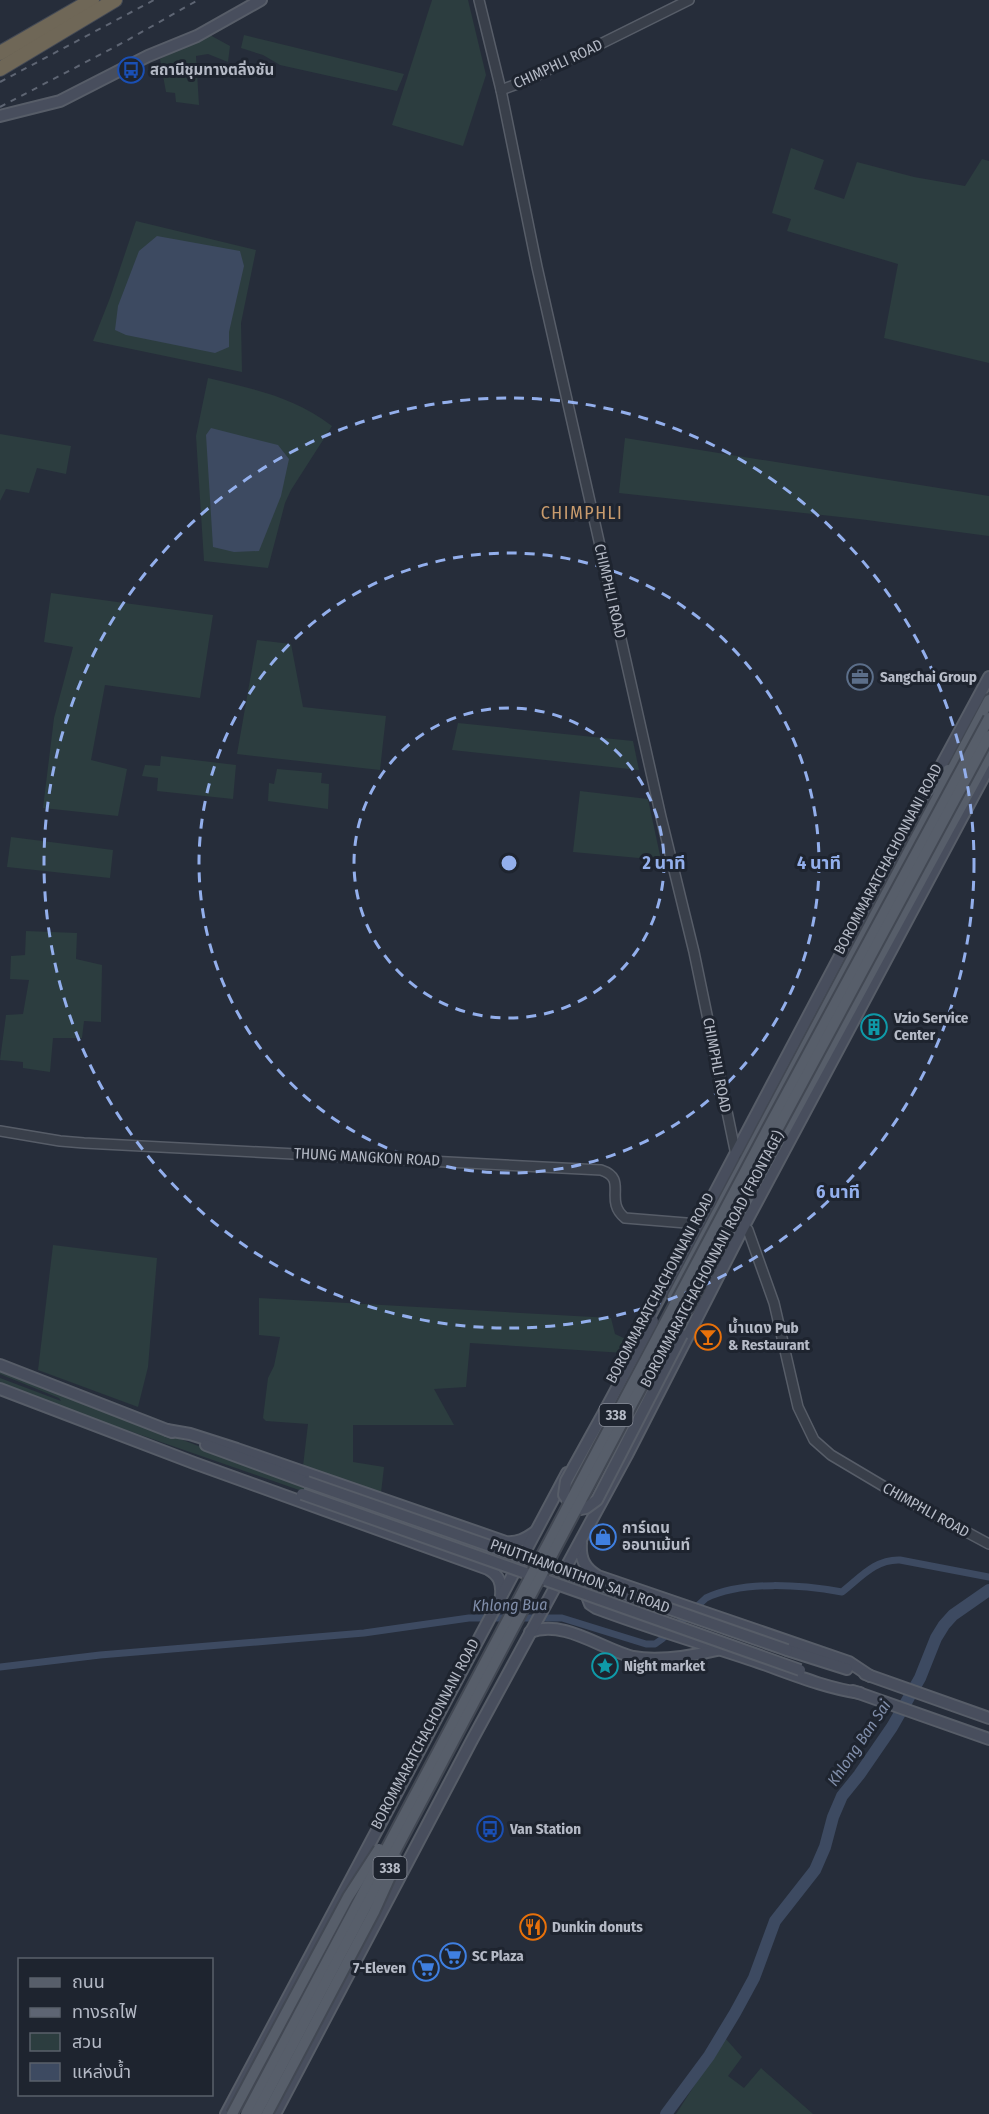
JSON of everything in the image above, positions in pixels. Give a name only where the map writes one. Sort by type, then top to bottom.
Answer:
[{"type":"highway","points":[[0,53],[92,0]]},
{"type":"highway","points":[[0,69],[115,0]]},
{"type":"main road","points":[[0,47],[84,0]]},
{"type":"main road","points":[[0,116],[60,101],[148,56],[196,36],[261,0]]},
{"type":"main road","name":"BOROMMARATCHACHONNANI ROAD (FRONTAGE)","points":[[226,2114],[486,1624],[500,1611],[501,1597],[989,677]]},
{"type":"main road","name":"BOROMMARATCHACHONNANI ROAD","points":[[241,2114],[500,1623],[500,1611],[989,700]]},
{"type":"main road","name":"338","points":[[258,2114],[424,1788],[767,1130],[989,718]]},
{"type":"main road","name":"338","points":[[246,2114],[424,1788],[989,736]]},
{"type":"main road","points":[[924,797],[961,755]]},
{"type":"main road","name":"338","points":[[258,2114],[735,1220],[989,755]]},
{"type":"main road","name":"BOROMMARATCHACHONNANI ROAD (FRONTAGE)","points":[[275,2114],[582,1540],[744,1226],[989,767]]},
{"type":"main road","points":[[697,1228],[652,1321],[566,1480],[564,1494],[567,1501],[576,1507],[586,1508],[597,1500],[715,1272],[738,1238]]},
{"type":"main road","name":"PHUTTHAMONTHON SAI 1 ROAD","points":[[0,1365],[307,1482],[989,1718]]},
{"type":"main road","name":"PHUTTHAMONTHON SAI 1 ROAD","points":[[0,1389],[160,1448],[194,1463],[478,1565],[496,1576],[501,1584],[501,1597]]},
{"type":"main road","name":"PHUTTHAMONTHON SAI 1 ROAD","points":[[167,1430],[190,1434],[237,1449],[514,1543],[536,1532]]},
{"type":"main road","name":"PHUTTHAMONTHON SAI 1 ROAD","points":[[160,1448],[302,1494],[989,1739]]},
{"type":"main road","points":[[478,1565],[497,1564],[504,1553],[503,1545],[499,1540],[489,1536]]},
{"type":"main road","points":[[582,1540],[580,1553],[592,1573],[849,1662],[870,1676]]},
{"type":"main road","points":[[610,1581],[597,1580],[591,1584],[587,1596],[590,1604],[684,1640],[844,1691],[860,1693]]},
{"type":"main road","points":[[531,1632],[542,1628],[559,1631],[634,1657],[655,1658],[718,1650]]},
{"type":"main road","points":[[232,2114],[348,1897],[424,1788]]},
{"type":"main road","points":[[267,2114],[374,1912],[424,1788]]},
{"type":"street","points":[[479,0],[501,90]]},
{"type":"street","name":"CHIMPHLI ROAD","points":[[689,0],[528,80],[501,90],[537,267],[661,817],[694,952],[736,1155]]},
{"type":"street","points":[[728,1122],[739,1131],[748,1131]]},
{"type":"street","name":"THUNG MANGKON ROAD","points":[[0,1131],[84,1143],[601,1170],[612,1176],[615,1182],[615,1207],[625,1218],[686,1223],[697,1228]]},
{"type":"street","name":"CHIMPHLI ROAD","points":[[744,1226],[748,1230],[774,1303],[798,1407],[814,1440],[831,1455],[905,1499],[989,1544]]},
{"type":"green space","points":[[432,0],[468,0],[486,75],[463,146],[392,125]]},
{"type":"green space","points":[[208,34],[230,46],[228,62],[208,54],[196,56],[199,105],[176,102],[175,93],[166,92],[160,59]]},
{"type":"green space","points":[[244,35],[404,74],[397,91],[280,65],[263,55],[241,48]]},
{"type":"green space","points":[[791,148],[824,160],[814,189],[844,199],[857,162],[914,177],[965,186],[982,159],[989,161],[989,363],[884,338],[898,264],[787,231],[791,219],[772,213]]},
{"type":"green space","points":[[136,221],[256,250],[241,323],[242,372],[93,341]]},
{"type":"green space","points":[[208,378],[273,395],[302,408],[332,426],[285,503],[268,568],[204,561],[196,436]]},
{"type":"green space","points":[[0,434],[71,446],[66,474],[37,468],[29,493],[6,489],[0,501]]},
{"type":"green space","points":[[625,438],[989,496],[989,536],[859,519],[619,493]]},
{"type":"green space","points":[[51,593],[213,615],[200,698],[105,685],[91,760],[127,769],[118,816],[43,808],[54,718],[73,647],[44,642]]},
{"type":"green space","points":[[257,640],[291,644],[303,707],[386,716],[380,770],[237,754]]},
{"type":"green space","points":[[458,723],[633,741],[639,770],[452,750]]},
{"type":"green space","points":[[161,756],[236,765],[233,799],[157,791],[158,778],[142,776],[145,765],[160,766]]},
{"type":"green space","points":[[277,769],[322,773],[321,783],[329,784],[328,809],[268,801],[269,783],[274,784]]},
{"type":"green space","points":[[580,791],[648,799],[661,860],[573,852]]},
{"type":"green space","points":[[11,837],[113,850],[110,878],[7,867]]},
{"type":"green space","points":[[26,931],[77,933],[76,959],[102,965],[101,1022],[84,1021],[82,1038],[53,1038],[50,1072],[23,1068],[23,1062],[0,1060],[6,1015],[23,1014],[29,980],[10,979],[11,956],[25,955]]},
{"type":"green space","points":[[53,1245],[157,1258],[148,1367],[138,1407],[38,1370]]},
{"type":"green space","points":[[259,1298],[611,1318],[615,1334],[628,1340],[624,1353],[470,1343],[466,1387],[434,1389],[454,1425],[353,1425],[353,1462],[384,1467],[381,1493],[303,1466],[308,1424],[266,1421],[263,1418],[268,1378],[274,1366],[280,1337],[259,1335]]},
{"type":"green space","points":[[0,1369],[255,1468],[501,1548],[499,1555],[491,1563],[299,1490],[17,1392],[0,1385],[0,1378],[61,1401],[59,1398],[0,1374]]},
{"type":"green space","points":[[725,2038],[742,2057],[728,2076],[744,2088],[761,2068],[813,2114],[676,2114]]},
{"type":"water","points":[[157,236],[240,251],[244,266],[229,332],[229,347],[215,353],[126,335],[115,330],[118,306],[139,251]]},
{"type":"water","points":[[211,428],[278,445],[289,459],[281,496],[259,551],[234,552],[213,547],[206,435]]},
{"type":"waterway","name":"Khlong Bua","points":[[0,1667],[100,1655],[364,1633],[469,1618],[562,1618],[646,1644],[655,1644],[706,1598],[738,1588],[791,1586],[842,1592],[875,1566],[900,1560],[989,1577]]},
{"type":"waterway","name":"Khlong Ban Sai","points":[[666,2114],[709,2056],[735,2013],[754,1978],[775,1921],[815,1870],[842,1796],[892,1727],[920,1678],[936,1638],[944,1625],[953,1615],[989,1590]]},
{"type":"railway","points":[[0,82],[154,0]]},
{"type":"railway","points":[[0,107],[126,41],[198,0]]},
{"type":"place","name":"สถานีชุมทางตลิ่งชัน","points":[[131,70]]},
{"type":"place","name":"Sangchai Group","points":[[860,677]]},
{"type":"place","name":"Vzio Service Center","points":[[874,1027]]},
{"type":"place","name":"น้ำแดง Pub & Restaurant","points":[[708,1337]]},
{"type":"place","name":"การ์เดน ออนาเม้นท์","points":[[603,1537]]},
{"type":"place","name":"Night market","points":[[605,1666]]},
{"type":"place","name":"Van Station","points":[[490,1829]]},
{"type":"place","name":"Dunkin donuts","points":[[533,1927]]},
{"type":"place","name":"SC Plaza","points":[[453,1956]]},
{"type":"place","name":"7-Eleven","points":[[426,1968]]},
{"type":"district","name":"CHIMPHLI","points":[[582,513]]}]
